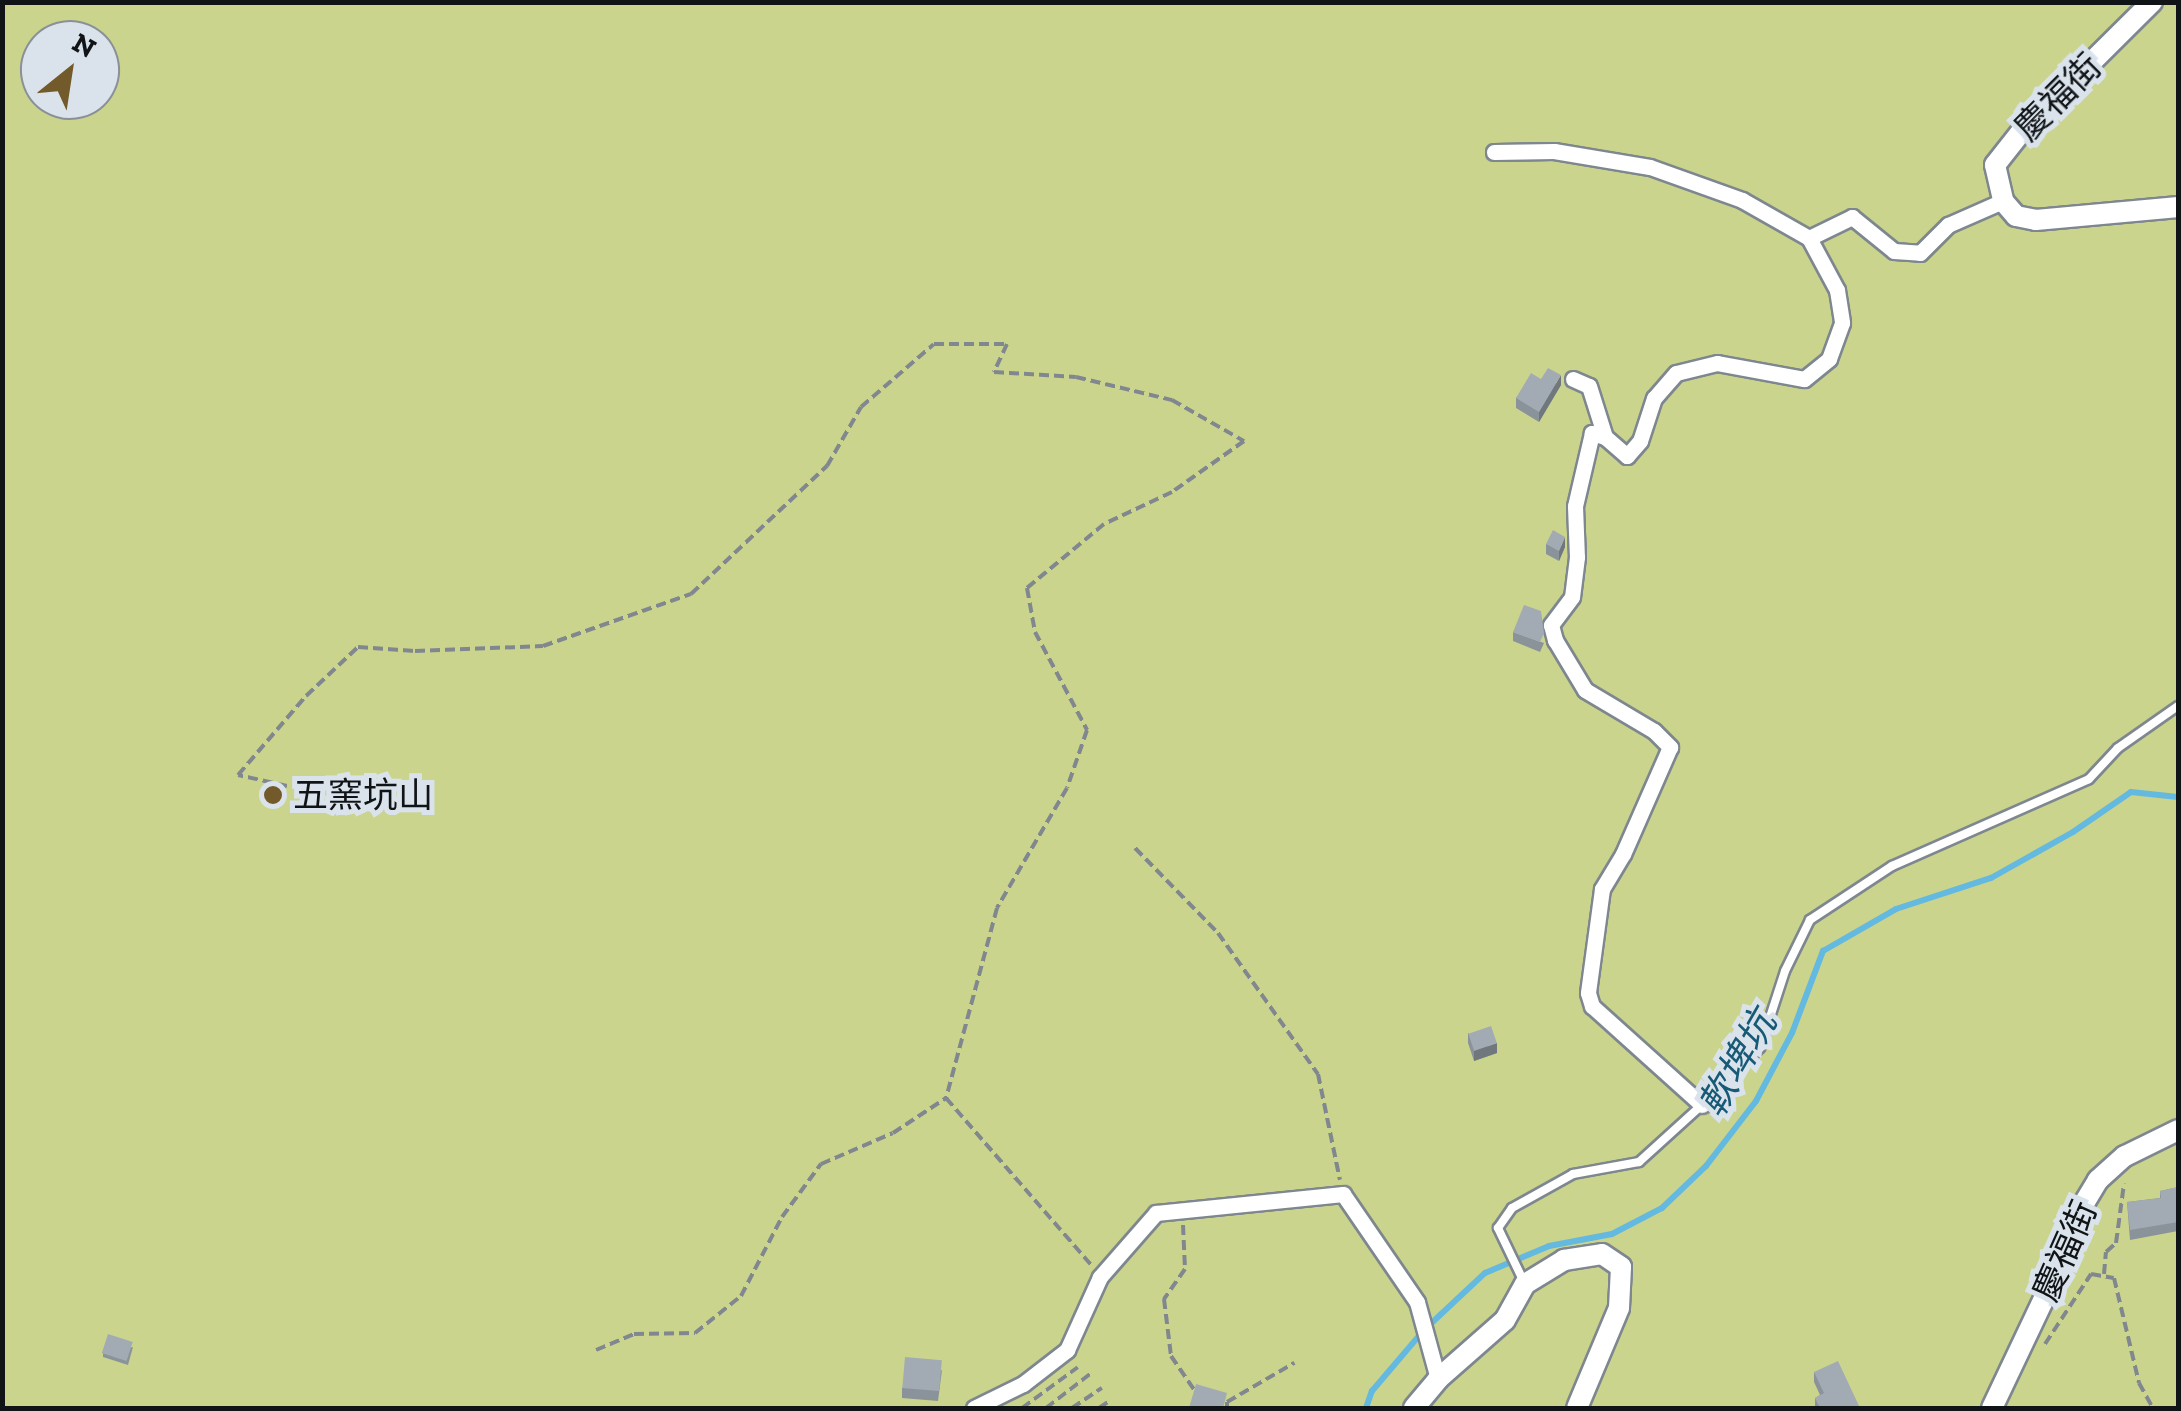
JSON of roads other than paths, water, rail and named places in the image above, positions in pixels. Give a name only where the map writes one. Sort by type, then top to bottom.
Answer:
[{"type":"street","name":"慶福街","points":[[2004,201],[1995,165],[2002,153],[2152,2]]},
{"type":"street","points":[[1494,152],[1554,150],[1650,167],[1742,200],[1809,238],[1836,290],[1842,323],[1828,360],[1804,379],[1716,363],[1676,373],[1654,398],[1640,442],[1627,456],[1605,437],[1592,433],[1575,506],[1577,556],[1572,597],[1551,625],[1554,640],[1586,690],[1654,731],[1670,748],[1629,841],[1602,889],[1595,915],[1588,994],[1592,1006],[1672,1073],[1702,1105]]},
{"type":"street","points":[[1809,238],[1852,217],[1894,251],[1920,254],[1948,225],[2004,201],[2016,216],[2036,220],[2178,206]]},
{"type":"street","points":[[1573,379],[1589,386],[1600,410],[1605,437]]},
{"type":"street","name":"慶福街","points":[[1992,1408],[2047,1292],[2077,1215],[2098,1180],[2126,1156],[2178,1130]]},
{"type":"street","points":[[974,1408],[1023,1384],[1067,1350],[1100,1277],[1156,1213],[1343,1194],[1417,1302],[1438,1378]]},
{"type":"street","points":[[1414,1408],[1438,1378],[1505,1320],[1525,1284],[1564,1260],[1602,1254],[1621,1267],[1619,1308],[1577,1408]]},
{"type":"lane","points":[[1525,1284],[1498,1228],[1512,1208],[1573,1174],[1639,1162],[1702,1105],[1760,1048],[1785,971],[1810,920],[1892,866],[2088,779],[2118,748],[2160,714],[2178,706]]},
{"type":"waterway","name":"軟埤坑","points":[[1366,1408],[1372,1391],[1423,1331],[1485,1273],[1549,1246],[1612,1234],[1662,1208],[1706,1166],[1756,1101],[1792,1033],[1823,951],[1896,909],[1991,878],[2073,832],[2131,792],[2178,797]]},
{"type":"place","name":"五窯坑山","points":[[273,795]]}]
